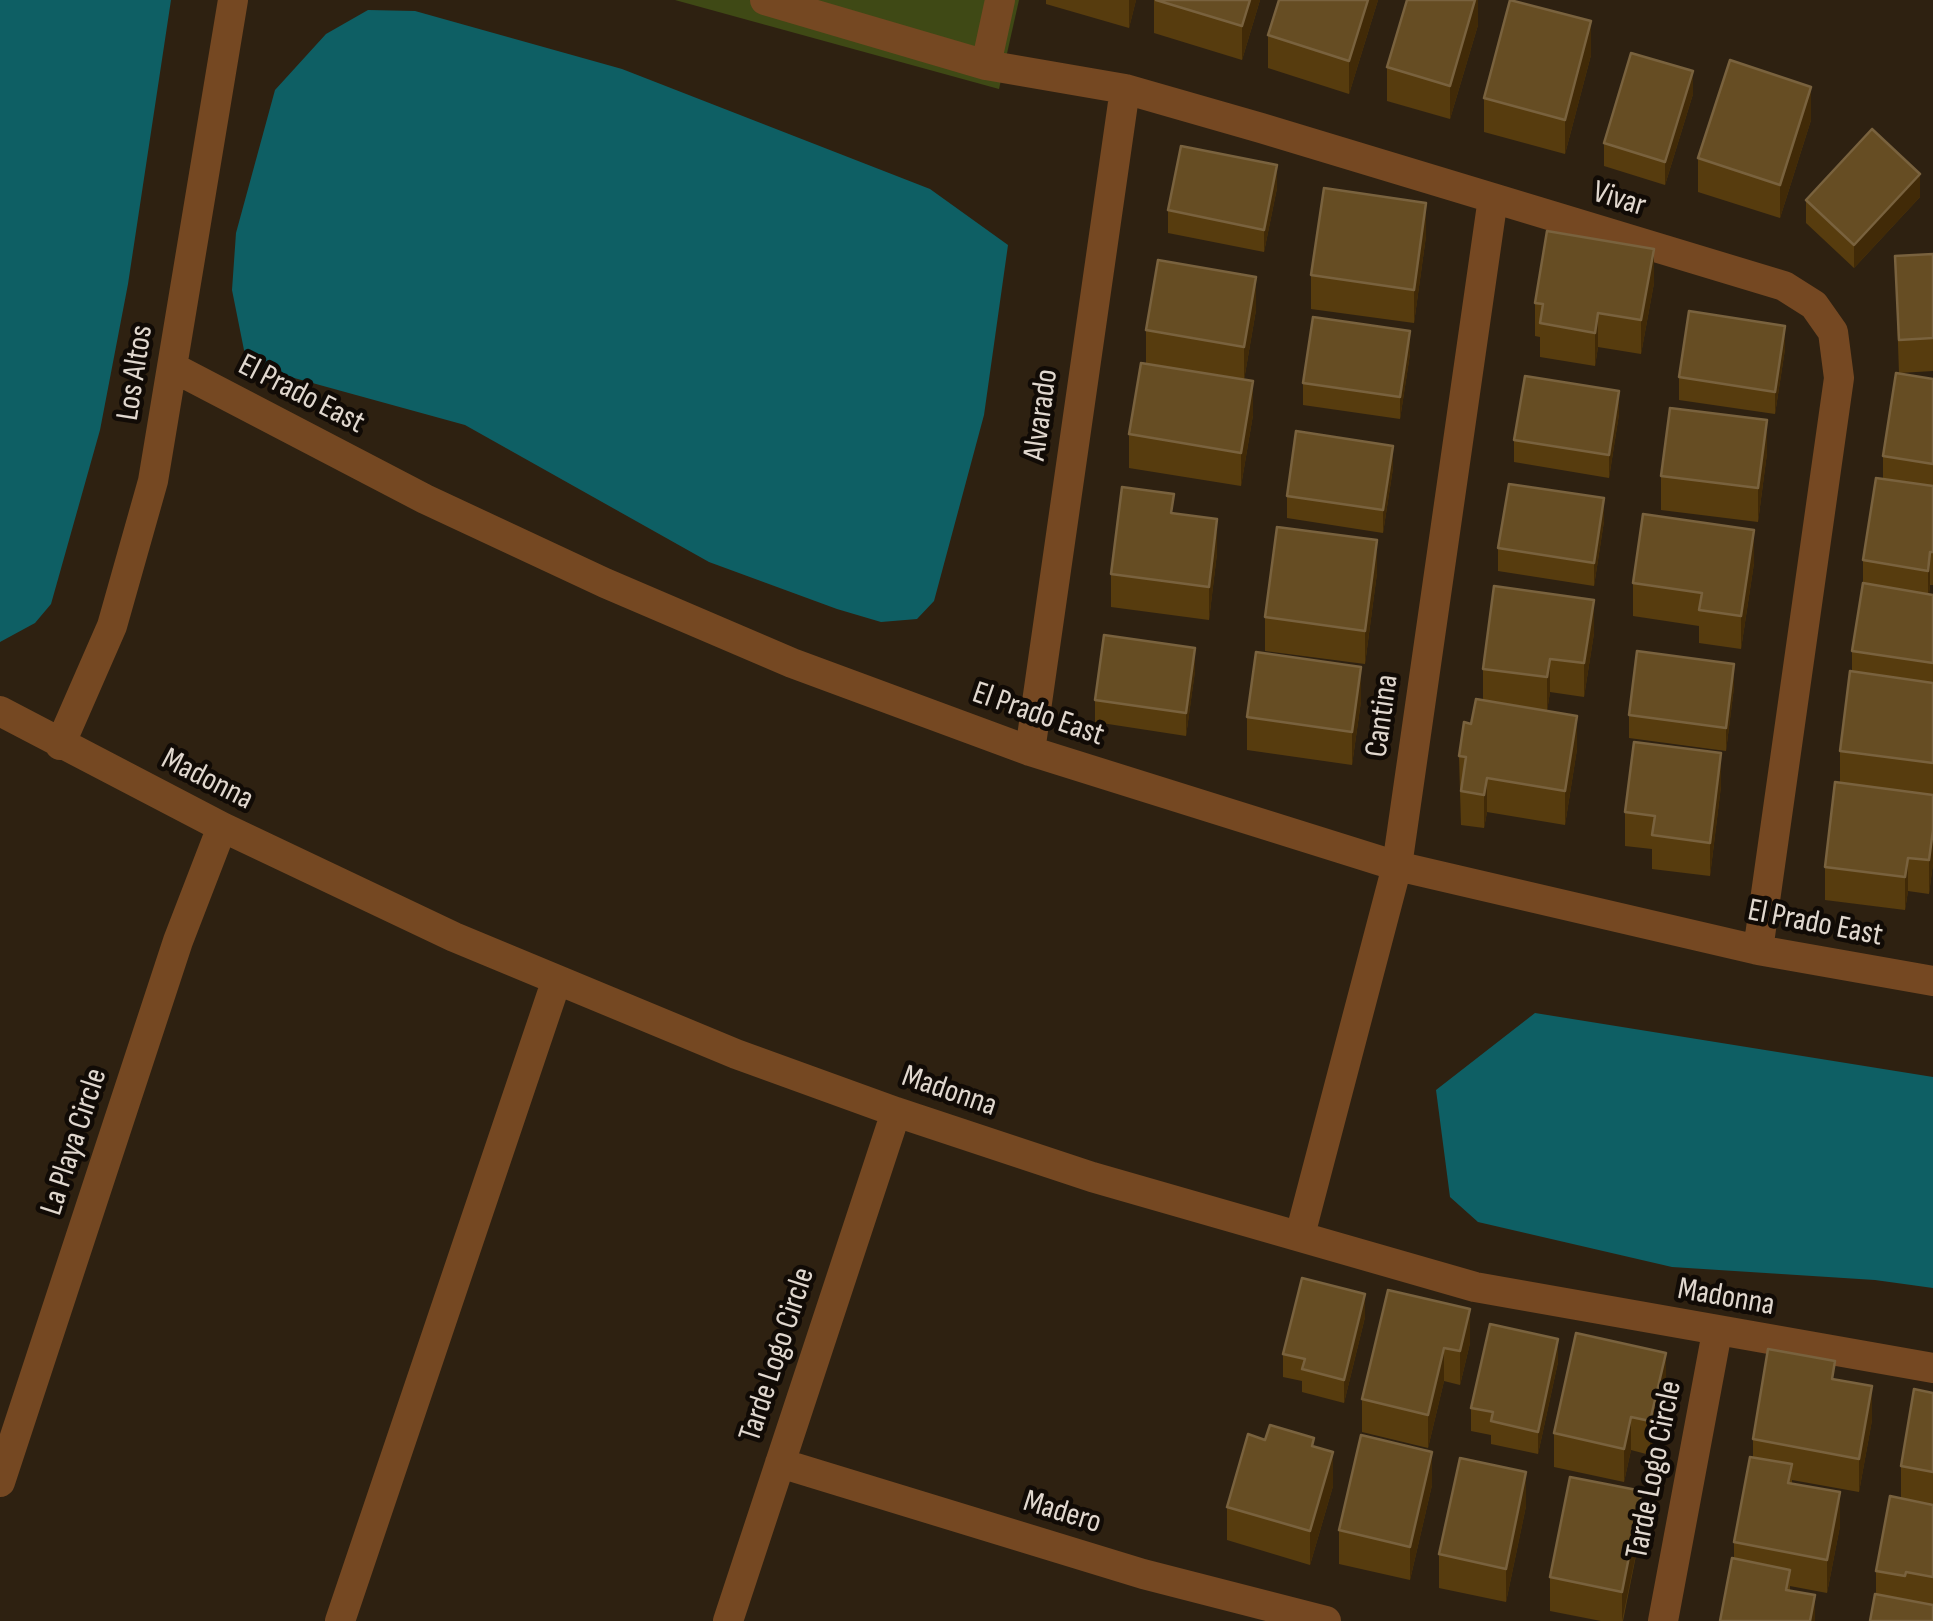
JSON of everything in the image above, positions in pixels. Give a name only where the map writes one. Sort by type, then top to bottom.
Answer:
[{"type":"street","name":"Los Altos","points":[[60,745],[95,671],[128,580],[153,481],[232,0]]},
{"type":"street","name":"Vivar","points":[[765,0],[986,65],[1126,89],[1784,286],[1814,305],[1833,332],[1839,378],[1758,950]]},
{"type":"street","points":[[986,65],[1000,0]]},
{"type":"street","name":"Alvarado","points":[[1030,751],[1126,89]]},
{"type":"street","name":"Cantina","points":[[1300,1235],[1397,866],[1494,198]]},
{"type":"street","name":"El Prado East","points":[[172,367],[425,498],[605,582],[792,663],[1030,751],[1397,866],[1758,950],[1933,981]]},
{"type":"street","name":"Madonna","points":[[0,711],[222,828],[556,982],[896,1112],[1092,1177],[1475,1286],[1933,1368]]},
{"type":"street","name":"La Playa Circle","points":[[0,1482],[178,941],[222,828]]},
{"type":"street","points":[[340,1621],[556,982]]},
{"type":"street","name":"Tarde Logo Circle","points":[[728,1621],[896,1112]]},
{"type":"street","name":"Tarde Logo Circle","points":[[1662,1621],[1717,1332]]},
{"type":"street","name":"Madero","points":[[780,1463],[1143,1574],[1326,1621]]},
{"type":"green space","points":[[675,0],[1019,0],[999,89]]},
{"type":"water","points":[[0,0],[171,0],[128,284],[100,430],[51,604],[35,623],[0,642]]},
{"type":"water","points":[[368,10],[415,11],[622,69],[930,189],[1008,245],[984,415],[934,601],[917,619],[881,622],[709,562],[465,425],[247,365],[232,290],[236,233],[275,90],[326,34]]},
{"type":"water","points":[[1535,1013],[1933,1077],[1933,1288],[1875,1280],[1672,1267],[1478,1222],[1450,1197],[1436,1090]]},
{"type":"building","points":[[1156,0],[1250,0],[1242,26]]},
{"type":"building","points":[[1279,0],[1368,0],[1349,61],[1268,35]]},
{"type":"building","points":[[1407,0],[1475,0],[1450,86],[1387,67]]},
{"type":"building","points":[[1510,0],[1591,21],[1565,120],[1484,98]]},
{"type":"building","points":[[1631,53],[1693,71],[1665,162],[1604,143]]},
{"type":"building","points":[[1730,60],[1811,87],[1780,185],[1698,158]]},
{"type":"building","points":[[1872,129],[1920,174],[1854,245],[1806,200]]},
{"type":"building","points":[[1181,146],[1277,165],[1264,230],[1168,210]]},
{"type":"building","points":[[1324,188],[1426,203],[1414,290],[1311,275]]},
{"type":"building","points":[[1547,231],[1654,249],[1641,320],[1598,313],[1595,333],[1540,323],[1543,304],[1535,303]]},
{"type":"building","points":[[1933,254],[1933,338],[1899,340],[1895,256]]},
{"type":"building","points":[[1158,260],[1256,277],[1244,347],[1146,330]]},
{"type":"building","points":[[1689,311],[1785,326],[1775,392],[1679,377]]},
{"type":"building","points":[[1313,317],[1410,331],[1400,397],[1303,383]]},
{"type":"building","points":[[1141,363],[1253,381],[1241,453],[1129,434]]},
{"type":"building","points":[[1896,373],[1933,379],[1933,464],[1883,456]]},
{"type":"building","points":[[1525,376],[1619,391],[1609,455],[1514,440]]},
{"type":"building","points":[[1670,408],[1767,420],[1758,488],[1661,476]]},
{"type":"building","points":[[1296,431],[1393,446],[1383,510],[1287,496]]},
{"type":"building","points":[[1876,478],[1933,486],[1933,552],[1928,571],[1863,560]]},
{"type":"building","points":[[1509,484],[1604,498],[1594,563],[1498,548]]},
{"type":"building","points":[[1122,487],[1174,494],[1171,513],[1217,519],[1209,587],[1111,574]]},
{"type":"building","points":[[1643,514],[1754,530],[1741,616],[1699,610],[1702,593],[1633,583]]},
{"type":"building","points":[[1277,527],[1377,540],[1365,631],[1265,617]]},
{"type":"building","points":[[1863,583],[1933,595],[1933,663],[1852,651]]},
{"type":"building","points":[[1494,586],[1594,600],[1584,663],[1550,659],[1547,677],[1483,669]]},
{"type":"building","points":[[1104,635],[1195,648],[1186,713],[1095,700]]},
{"type":"building","points":[[1637,651],[1734,664],[1726,728],[1629,715]]},
{"type":"building","points":[[1256,652],[1361,667],[1352,732],[1247,717]]},
{"type":"building","points":[[1850,671],[1933,683],[1933,763],[1840,751]]},
{"type":"building","points":[[1476,699],[1577,716],[1565,791],[1487,778],[1484,795],[1461,791],[1466,757],[1459,756],[1464,722],[1471,724]]},
{"type":"building","points":[[1634,742],[1721,753],[1710,843],[1652,835],[1655,816],[1625,812]]},
{"type":"building","points":[[1835,782],[1933,795],[1929,860],[1908,858],[1905,877],[1825,867]]},
{"type":"building","points":[[1302,1278],[1365,1294],[1344,1380],[1302,1369],[1305,1359],[1283,1354]]},
{"type":"building","points":[[1388,1290],[1470,1309],[1460,1351],[1444,1348],[1428,1415],[1362,1399]]},
{"type":"building","points":[[1490,1324],[1558,1339],[1538,1432],[1491,1421],[1493,1412],[1471,1408]]},
{"type":"building","points":[[1576,1333],[1666,1353],[1650,1421],[1631,1417],[1624,1449],[1554,1433]]},
{"type":"building","points":[[1768,1349],[1835,1361],[1832,1379],[1872,1386],[1859,1459],[1753,1439]]},
{"type":"building","points":[[1914,1389],[1933,1393],[1933,1472],[1901,1466]]},
{"type":"building","points":[[1270,1425],[1314,1438],[1312,1446],[1333,1452],[1310,1531],[1227,1507],[1248,1434],[1265,1440]]},
{"type":"building","points":[[1361,1435],[1432,1452],[1410,1547],[1339,1530]]},
{"type":"building","points":[[1750,1457],[1792,1464],[1788,1483],[1840,1492],[1827,1560],[1734,1542]]},
{"type":"building","points":[[1460,1458],[1526,1472],[1506,1569],[1439,1554]]},
{"type":"building","points":[[1570,1477],[1642,1491],[1622,1592],[1550,1577]]},
{"type":"building","points":[[1890,1496],[1933,1505],[1933,1577],[1876,1571]]},
{"type":"building","points":[[1732,1558],[1790,1570],[1786,1590],[1815,1595],[1810,1621],[1720,1621]]},
{"type":"building","points":[[1875,1594],[1933,1605],[1933,1621],[1870,1621]]}]
